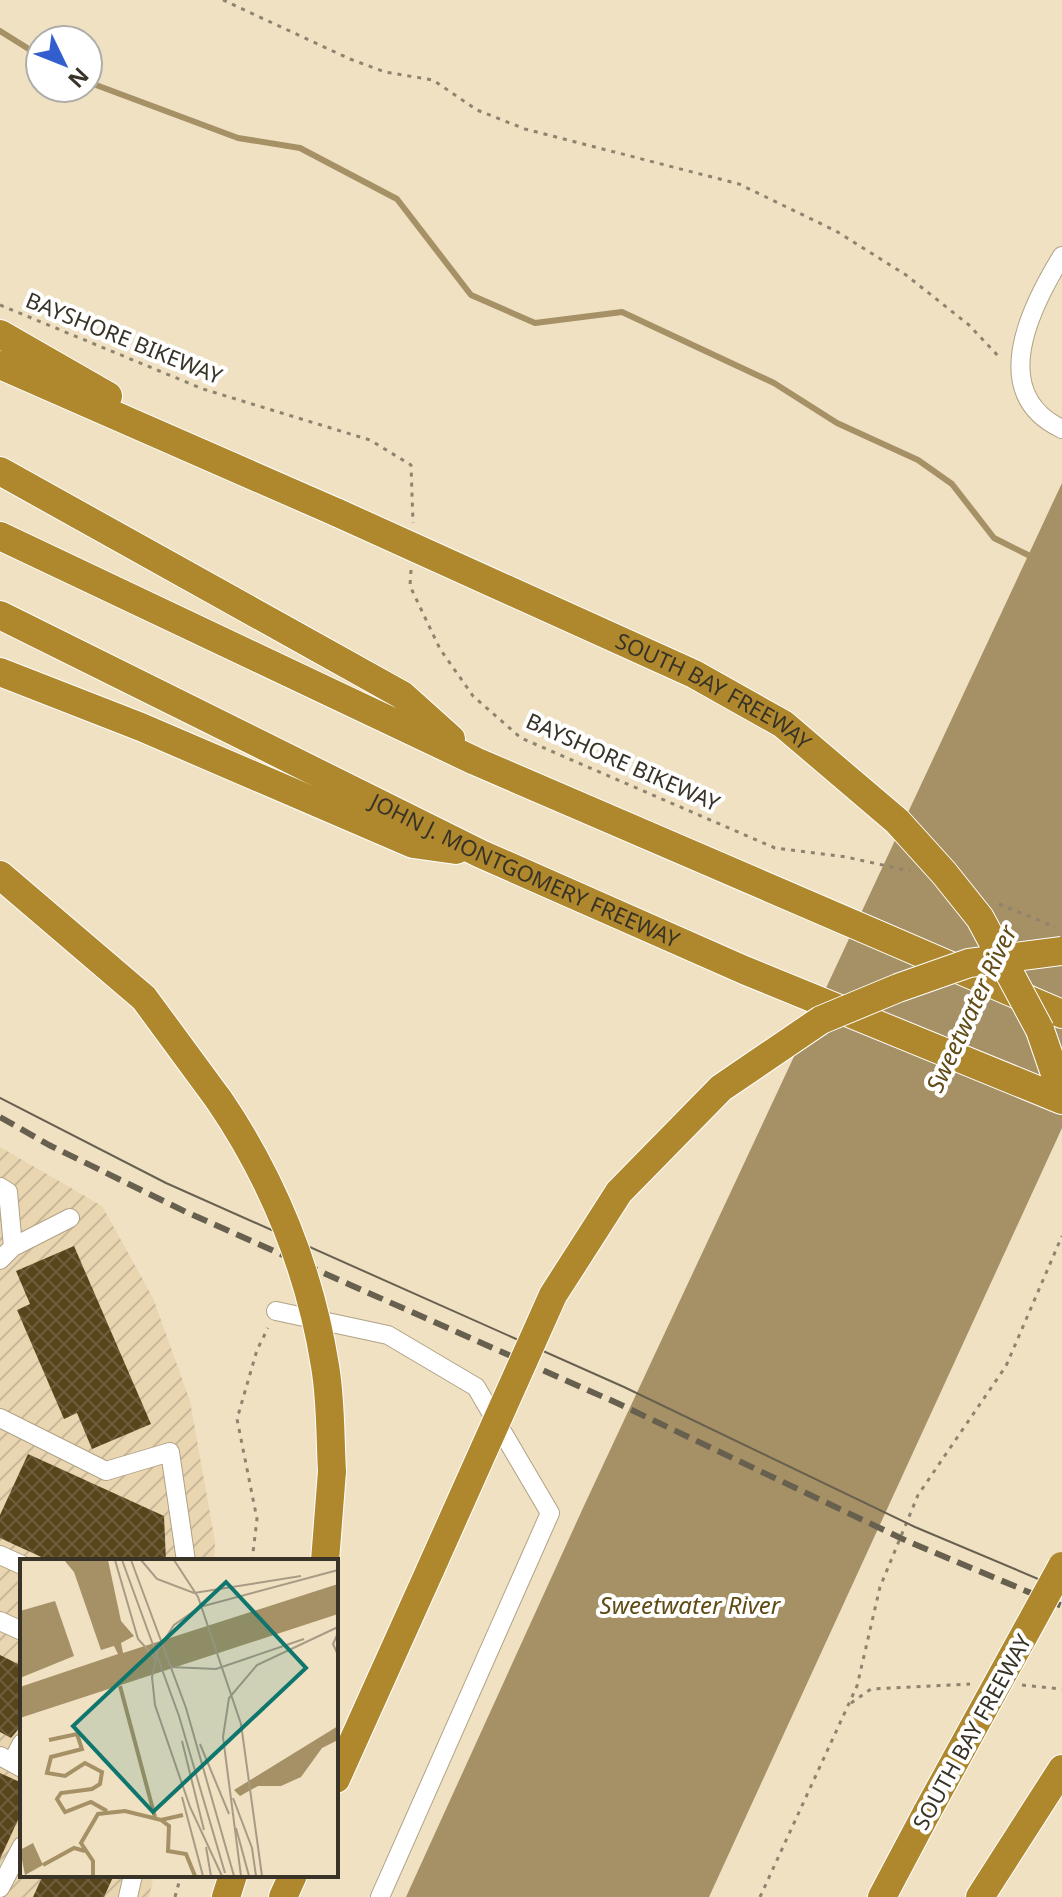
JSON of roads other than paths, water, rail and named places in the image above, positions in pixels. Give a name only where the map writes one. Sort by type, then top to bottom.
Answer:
[{"type":"highway","points":[[0,334],[216,459]]},
{"type":"highway","points":[[0,365],[216,459]]},
{"type":"highway","name":"SOUTH BAY FREEWAY","points":[[216,459],[694,674],[783,724],[897,821],[980,918],[1040,1030],[1062,1097]]},
{"type":"highway","points":[[0,471],[402,695],[475,761]]},
{"type":"highway","points":[[0,536],[475,761],[1062,1014]]},
{"type":"highway","name":"JOHN J. MONTGOMERY FREEWAY","points":[[0,615],[481,854],[744,970],[1062,1097]]},
{"type":"highway","points":[[0,672],[141,727],[413,844],[481,854]]},
{"type":"highway","points":[[0,875],[144,998],[248,1143],[279,1204],[325,1367],[332,1471],[325,1559]]},
{"type":"highway","points":[[338,1775],[553,1295],[619,1192],[721,1088],[821,1020],[969,963],[1062,951]]},
{"type":"highway","name":"SOUTH BAY FREEWAY","points":[[882,1897],[1062,1566]]},
{"type":"highway","points":[[980,1897],[1062,1769]]},
{"type":"highway","points":[[226,1897],[232,1877]]},
{"type":"highway","points":[[283,1897],[292,1877]]},
{"type":"lane","points":[[1057,427],[1036,415],[1020,380],[1021,348],[1032,310],[1062,256]]},
{"type":"lane","points":[[0,1187],[8,1192],[7,1254]]},
{"type":"lane","points":[[7,1254],[70,1218]]},
{"type":"lane","points":[[276,1311],[388,1335],[476,1387],[550,1513],[380,1897]]},
{"type":"lane","points":[[2,1425],[106,1471],[170,1452],[186,1559]]},
{"type":"lane","points":[[0,1555],[20,1564]]},
{"type":"lane","points":[[0,1621],[20,1630]]},
{"type":"lane","points":[[0,1888],[20,1850]]},
{"type":"lane","points":[[128,1897],[133,1877]]},
{"type":"water","name":"Sweetwater River","points":[[1062,483],[1062,1128],[709,1897],[406,1897],[583,1508]]},
{"type":"waterway","points":[[0,31],[24,46]]},
{"type":"waterway","points":[[104,88],[238,138],[300,148],[397,199],[471,295],[535,323],[622,312],[774,383],[837,423],[918,460],[952,484],[994,538],[1028,555]]},
{"type":"tram line","points":[[0,1098],[166,1183],[624,1387],[915,1527],[1062,1589]]},
{"type":"railway","points":[[0,1117],[49,1145],[186,1212],[617,1403],[907,1541],[1062,1606]]}]
